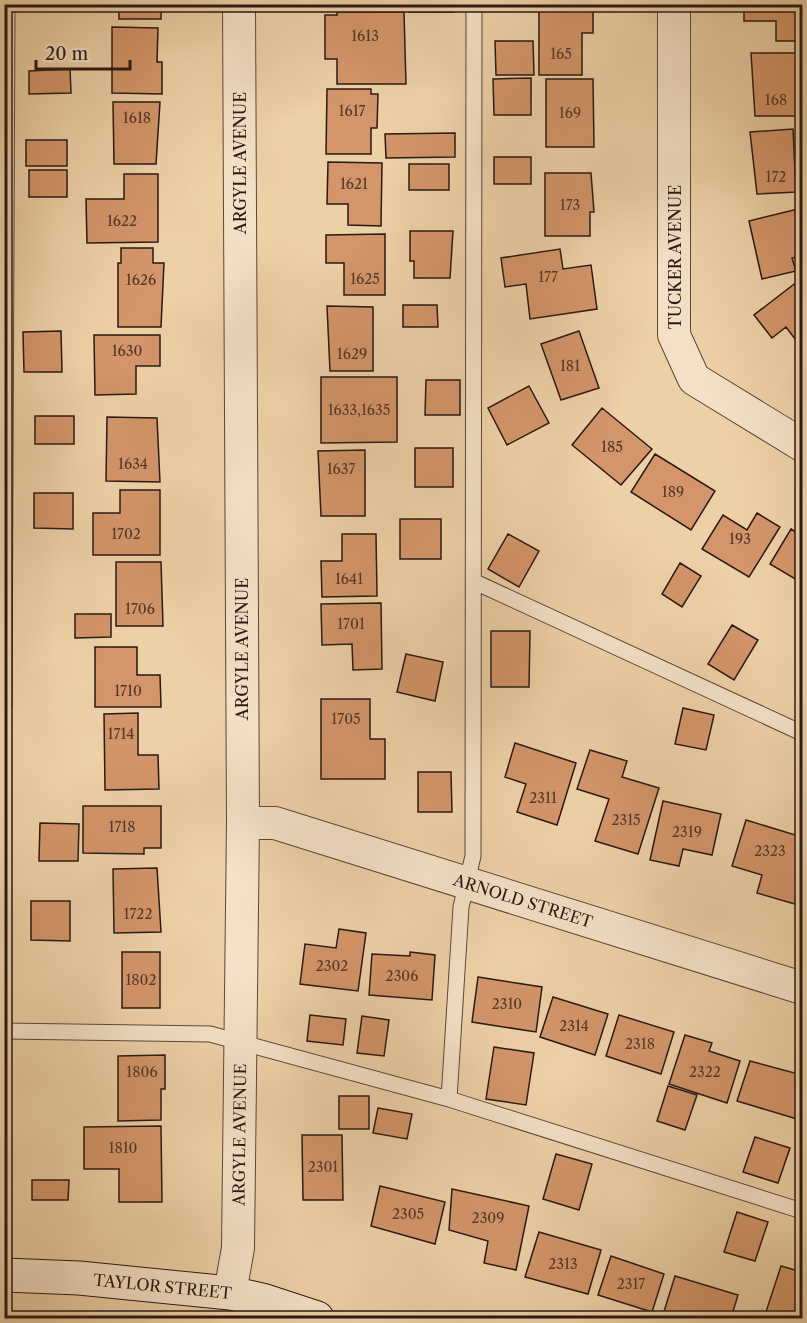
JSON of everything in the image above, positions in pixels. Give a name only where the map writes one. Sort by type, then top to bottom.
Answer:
[{"type":"main road","name":"TAYLOR STREET","points":[[4,1275],[79,1278],[230,1293],[262,1300],[317,1318]]},
{"type":"street","name":"ARGYLE AVENUE","points":[[230,1293],[238,1248],[243,823],[239,4]]},
{"type":"street","name":"TUCKER AVENUE","points":[[674,4],[674,335],[694,379],[802,445]]},
{"type":"street","name":"ARNOLD STREET","points":[[243,823],[275,823],[802,988]]},
{"type":"lane","points":[[4,707],[6,4]]},
{"type":"lane","points":[[449,1099],[465,884],[473,856],[471,680],[475,582],[474,4]]},
{"type":"lane","points":[[475,582],[802,733]]},
{"type":"lane","points":[[4,1031],[210,1034],[449,1099],[802,1211]]},
{"type":"building","points":[[119,4],[161,4],[161,19],[119,19]]},
{"type":"building","points":[[325,4],[394,4],[394,10],[325,10]]},
{"type":"building","points":[[409,4],[454,4],[454,12],[409,12]]},
{"type":"building","points":[[539,4],[593,4],[593,33],[582,33],[582,75],[539,75]]},
{"type":"building","points":[[744,4],[802,4],[802,41],[776,41],[776,21],[744,21]]},
{"type":"building","points":[[337,12],[404,12],[406,84],[337,84],[337,59],[325,59],[325,15],[337,15]]},
{"type":"building","points":[[112,27],[158,28],[157,62],[162,62],[162,94],[112,93]]},
{"type":"building","points":[[495,41],[533,41],[534,75],[496,75]]},
{"type":"building","points":[[751,53],[797,53],[796,116],[755,116]]},
{"type":"building","points":[[70,69],[71,93],[29,94],[29,71]]},
{"type":"building","points":[[531,78],[531,115],[494,115],[493,79]]},
{"type":"building","points":[[546,79],[593,79],[594,147],[546,147]]},
{"type":"building","points":[[327,89],[371,89],[371,94],[378,94],[377,128],[371,128],[371,154],[326,154]]},
{"type":"building","points":[[113,102],[160,102],[156,164],[114,164]]},
{"type":"building","points":[[793,129],[796,192],[757,194],[750,132]]},
{"type":"building","points":[[455,133],[455,157],[386,158],[385,134]]},
{"type":"building","points":[[26,140],[67,140],[67,166],[26,166]]},
{"type":"building","points":[[494,157],[531,157],[531,184],[494,184]]},
{"type":"building","points":[[328,162],[382,163],[381,226],[348,225],[348,204],[327,204]]},
{"type":"building","points":[[409,164],[449,164],[449,190],[409,190]]},
{"type":"building","points":[[29,170],[67,170],[67,197],[29,197]]},
{"type":"building","points":[[545,173],[591,173],[594,212],[590,212],[590,236],[545,236]]},
{"type":"building","points":[[124,174],[158,174],[158,242],[87,243],[86,199],[124,199]]},
{"type":"building","points":[[802,208],[802,256],[792,258],[796,271],[762,279],[749,221]]},
{"type":"building","points":[[410,231],[453,231],[450,278],[414,278],[414,261],[410,261]]},
{"type":"building","points":[[385,234],[385,295],[344,295],[344,263],[326,263],[326,235]]},
{"type":"building","points":[[121,248],[153,248],[153,263],[164,263],[161,327],[118,327],[118,263],[121,263]]},
{"type":"building","points":[[560,249],[563,269],[591,265],[597,309],[530,319],[526,284],[505,287],[501,258]]},
{"type":"building","points":[[802,278],[802,348],[786,327],[772,338],[754,315]]},
{"type":"building","points":[[403,305],[437,305],[438,327],[403,327]]},
{"type":"building","points":[[327,306],[373,307],[373,371],[330,371]]},
{"type":"building","points":[[61,331],[62,372],[24,372],[23,332]]},
{"type":"building","points":[[579,331],[599,388],[561,400],[541,344]]},
{"type":"building","points":[[94,335],[160,335],[160,366],[136,366],[136,394],[95,395]]},
{"type":"building","points":[[321,377],[397,377],[397,442],[321,443]]},
{"type":"building","points":[[426,380],[460,380],[460,415],[425,415]]},
{"type":"building","points":[[529,386],[549,423],[507,445],[488,408]]},
{"type":"building","points":[[602,408],[652,449],[621,485],[572,445]]},
{"type":"building","points":[[35,416],[74,416],[74,444],[35,444]]},
{"type":"building","points":[[107,417],[157,418],[160,482],[106,481]]},
{"type":"building","points":[[415,448],[453,448],[453,487],[415,487]]},
{"type":"building","points":[[365,450],[365,516],[321,516],[318,451]]},
{"type":"building","points":[[655,454],[715,491],[691,530],[631,492]]},
{"type":"building","points":[[120,490],[160,490],[160,555],[93,555],[93,513],[120,513]]},
{"type":"building","points":[[34,493],[73,493],[73,529],[34,528]]},
{"type":"building","points":[[757,513],[780,527],[749,577],[702,549],[723,515],[747,530]]},
{"type":"building","points":[[400,519],[441,519],[441,559],[400,559]]},
{"type":"building","points":[[791,529],[802,536],[802,583],[770,564]]},
{"type":"building","points":[[342,534],[376,534],[377,596],[322,597],[321,561],[342,561]]},
{"type":"building","points":[[508,534],[539,551],[519,587],[488,569]]},
{"type":"building","points":[[116,562],[161,562],[163,626],[116,626]]},
{"type":"building","points":[[680,563],[701,576],[682,607],[662,594]]},
{"type":"building","points":[[381,603],[382,669],[353,670],[352,644],[322,645],[321,604]]},
{"type":"building","points":[[75,614],[111,614],[111,637],[75,638]]},
{"type":"building","points":[[732,625],[758,640],[734,680],[708,664]]},
{"type":"building","points":[[491,631],[530,631],[529,687],[491,687]]},
{"type":"building","points":[[95,647],[137,647],[137,675],[160,675],[161,707],[95,707]]},
{"type":"building","points":[[406,654],[443,662],[435,701],[397,692]]},
{"type":"building","points":[[321,699],[370,699],[370,739],[385,739],[385,779],[321,779]]},
{"type":"building","points":[[683,708],[714,715],[706,750],[675,744]]},
{"type":"building","points":[[138,713],[138,755],[158,755],[159,789],[105,790],[104,714]]},
{"type":"building","points":[[515,743],[576,763],[557,825],[517,812],[526,784],[505,777]]},
{"type":"building","points":[[590,750],[627,761],[622,777],[659,788],[638,854],[595,841],[609,799],[577,789]]},
{"type":"building","points":[[418,772],[451,772],[452,812],[418,812]]},
{"type":"building","points":[[802,786],[802,807],[797,804]]},
{"type":"building","points":[[663,801],[721,814],[712,855],[683,849],[679,866],[650,860]]},
{"type":"building","points":[[83,806],[161,806],[161,848],[144,848],[144,854],[83,853]]},
{"type":"building","points":[[746,820],[802,837],[802,881],[795,904],[757,893],[762,875],[732,866]]},
{"type":"building","points":[[40,823],[79,824],[78,861],[39,861]]},
{"type":"building","points":[[157,868],[161,932],[114,933],[113,869]]},
{"type":"building","points":[[31,901],[70,901],[70,941],[31,940]]},
{"type":"building","points":[[339,929],[366,933],[358,991],[300,984],[305,944],[336,948]]},
{"type":"building","points":[[122,952],[160,952],[160,1008],[122,1008]]},
{"type":"building","points":[[410,952],[435,955],[432,1000],[369,995],[372,954],[410,956]]},
{"type":"building","points":[[478,977],[542,987],[536,1032],[472,1022]]},
{"type":"building","points":[[553,997],[608,1014],[595,1055],[540,1037]]},
{"type":"building","points":[[310,1015],[346,1019],[343,1045],[307,1041]]},
{"type":"building","points":[[619,1015],[674,1032],[661,1074],[606,1056]]},
{"type":"building","points":[[362,1016],[389,1020],[384,1056],[357,1053]]},
{"type":"building","points":[[685,1035],[712,1043],[709,1051],[740,1061],[727,1103],[669,1084]]},
{"type":"building","points":[[494,1047],[534,1053],[526,1105],[486,1099]]},
{"type":"building","points":[[165,1055],[165,1089],[161,1089],[161,1120],[118,1121],[118,1056]]},
{"type":"building","points":[[750,1061],[802,1075],[802,1103],[797,1119],[737,1101]]},
{"type":"building","points":[[668,1086],[697,1095],[685,1130],[657,1121]]},
{"type":"building","points":[[339,1096],[369,1096],[369,1129],[339,1129]]},
{"type":"building","points":[[378,1108],[412,1114],[407,1139],[373,1133]]},
{"type":"building","points":[[161,1126],[162,1202],[119,1202],[119,1169],[84,1169],[84,1127]]},
{"type":"building","points":[[302,1135],[342,1135],[343,1200],[303,1200]]},
{"type":"building","points":[[755,1137],[790,1148],[778,1183],[743,1172]]},
{"type":"building","points":[[556,1154],[592,1164],[579,1210],[543,1199]]},
{"type":"building","points":[[32,1180],[69,1180],[68,1200],[32,1200]]},
{"type":"building","points":[[380,1186],[445,1202],[435,1244],[371,1226]]},
{"type":"building","points":[[452,1189],[529,1206],[516,1270],[484,1263],[488,1241],[449,1230]]},
{"type":"building","points":[[737,1212],[768,1222],[755,1261],[724,1252]]},
{"type":"building","points":[[539,1232],[601,1250],[588,1294],[525,1277]]},
{"type":"building","points":[[611,1256],[664,1274],[652,1312],[598,1295]]},
{"type":"building","points":[[781,1266],[802,1272],[802,1318],[764,1318]]},
{"type":"building","points":[[675,1276],[738,1295],[731,1318],[662,1318]]}]
